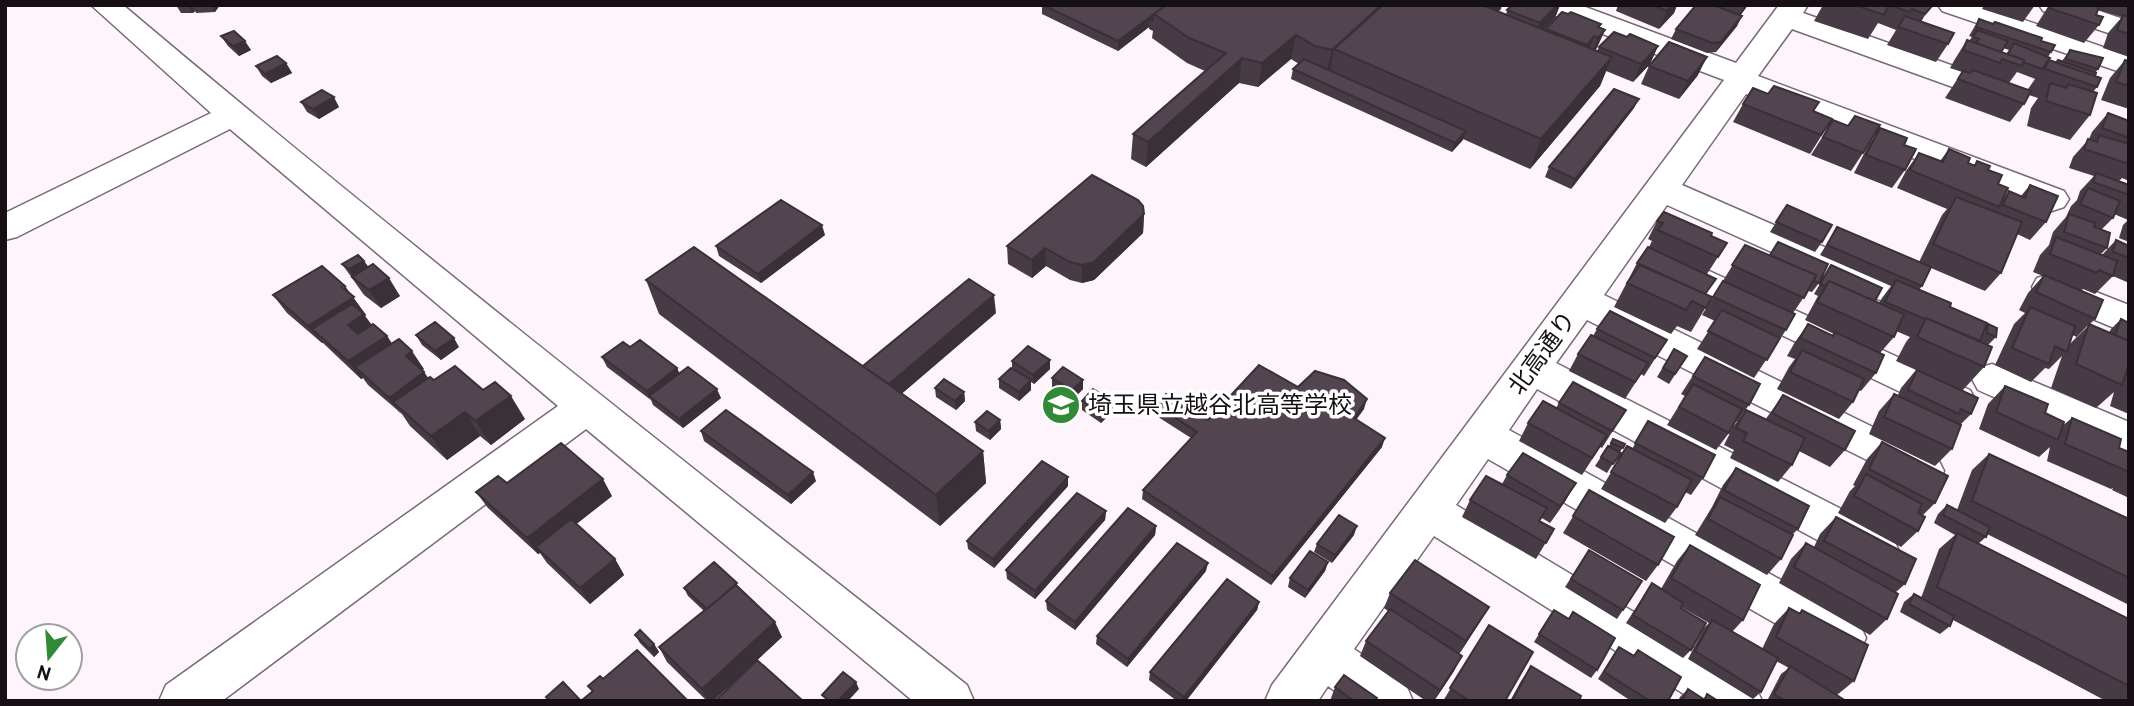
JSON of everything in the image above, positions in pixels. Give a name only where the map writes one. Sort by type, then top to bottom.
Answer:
[{"type":"street","points":[[1552,5],[1605,14],[1741,78],[2052,199]]},
{"type":"street","points":[[1952,5],[2129,66]]},
{"type":"street","points":[[2053,5],[2129,31]]},
{"type":"street","points":[[111,6],[233,115],[950,701]]},
{"type":"street","points":[[1790,11],[2011,97]]},
{"type":"street","name":"北高通り","points":[[1289,701],[1790,11]]},
{"type":"street","points":[[5,228],[233,115]]},
{"type":"street","points":[[1661,189],[1887,289]]},
{"type":"street","points":[[1621,244],[1956,401]]},
{"type":"street","points":[[2038,282],[2129,320]]},
{"type":"street","points":[[1580,300],[1937,478]]},
{"type":"street","points":[[1531,368],[1906,564]]},
{"type":"street","points":[[1992,379],[2129,440]]},
{"type":"street","points":[[183,701],[587,407]]},
{"type":"street","points":[[1482,435],[1861,648]]},
{"type":"street","points":[[1428,510],[1738,701]]},
{"type":"street","points":[[1323,654],[1389,701]]},
{"type":"building","points":[[1043,5],[1166,5],[1118,41]]},
{"type":"building","points":[[1166,5],[1381,5],[1332,50],[1315,46],[1296,35],[1262,63],[1242,58],[1148,142],[1133,134],[1226,53],[1189,38],[1154,14]]},
{"type":"building","points":[[1383,5],[1482,5],[1612,57],[1541,139],[1334,49]]},
{"type":"building","points":[[1512,5],[1557,5],[1540,23],[1507,10]]},
{"type":"building","points":[[1653,5],[1673,5],[1667,11]]},
{"type":"building","points":[[1696,5],[1713,5],[1742,16],[1721,42],[1712,43],[1676,29]]},
{"type":"building","points":[[1855,5],[1889,5],[1884,15]]},
{"type":"building","points":[[1890,5],[1931,5],[1932,6],[1925,14]]},
{"type":"building","points":[[2051,5],[2094,5],[2099,7],[2096,15],[2103,17],[2099,25],[2049,8]]},
{"type":"building","points":[[1562,12],[1571,12],[1601,24],[1598,27],[1605,30],[1598,38],[1594,36],[1587,45],[1546,29]]},
{"type":"building","points":[[2123,15],[2129,17],[2129,34],[2117,30]]},
{"type":"building","points":[[1905,16],[1954,33],[1948,44],[1898,27]]},
{"type":"building","points":[[1979,19],[2042,38],[2041,41],[2055,45],[2051,52],[1976,27]]},
{"type":"building","points":[[1977,30],[2008,41],[2001,52],[1976,43],[1979,39],[1973,37]]},
{"type":"building","points":[[234,31],[245,41],[233,46],[221,36]]},
{"type":"building","points":[[1614,32],[1627,37],[1630,34],[1658,46],[1641,64],[1599,47]]},
{"type":"building","points":[[1967,40],[2024,60],[2022,66],[2002,59],[2000,63],[1963,50]]},
{"type":"building","points":[[1669,42],[1707,57],[1688,81],[1649,66]]},
{"type":"building","points":[[2014,43],[2050,58],[2042,69],[2023,62],[2024,60],[2008,54]]},
{"type":"building","points":[[2070,50],[2103,58],[2098,69],[2066,59]]},
{"type":"building","points":[[277,56],[286,63],[265,74],[256,66]]},
{"type":"building","points":[[1304,59],[1466,131],[1455,143],[1293,69]]},
{"type":"building","points":[[2049,60],[2101,78],[2097,87],[2045,69]]},
{"type":"building","points":[[2058,60],[2096,73],[2095,76],[2056,63]]},
{"type":"building","points":[[2125,60],[2129,61],[2129,86],[2116,82]]},
{"type":"building","points":[[1973,70],[2031,91],[2024,104],[1958,79],[1963,71],[1970,73]]},
{"type":"building","points":[[2050,83],[2067,88],[2068,84],[2097,93],[2090,115],[2046,101]]},
{"type":"building","points":[[1774,86],[1819,102],[1813,111],[1832,119],[1821,135],[1743,104],[1753,88],[1768,94]]},
{"type":"building","points":[[1614,89],[1639,99],[1575,179],[1549,167]]},
{"type":"building","points":[[322,90],[334,97],[313,109],[301,102]]},
{"type":"building","points":[[2108,113],[2129,121],[2129,138],[2102,128]]},
{"type":"building","points":[[1855,116],[1880,125],[1863,153],[1823,137],[1833,120],[1848,126]]},
{"type":"building","points":[[1880,128],[1907,138],[1904,145],[1916,149],[1905,170],[1866,155]]},
{"type":"building","points":[[2099,135],[2129,144],[2129,164],[2084,149],[2088,139],[2097,142]]},
{"type":"building","points":[[1949,149],[1970,158],[1968,163],[1975,166],[1977,161],[1990,166],[1988,170],[2002,175],[1998,184],[2008,188],[1999,207],[1910,170],[1919,153],[1943,162]]},
{"type":"building","points":[[2096,173],[2129,185],[2129,195],[2093,182]]},
{"type":"building","points":[[1092,175],[1138,200],[1143,206],[1144,214],[1094,262],[1082,265],[1070,262],[1045,248],[1032,260],[1007,246]]},
{"type":"building","points":[[2030,185],[2058,196],[2046,222],[2003,205],[2009,191],[2025,198]]},
{"type":"building","points":[[2088,188],[2120,201],[2113,218],[2080,204]]},
{"type":"building","points":[[1956,197],[2022,222],[2001,273],[1933,244]]},
{"type":"building","points":[[781,200],[822,225],[758,274],[716,246]]},
{"type":"building","points":[[1787,205],[1832,225],[1822,242],[1776,222]]},
{"type":"building","points":[[1664,212],[1712,233],[1711,236],[1727,243],[1718,257],[1658,230],[1663,223],[1657,221]]},
{"type":"building","points":[[2069,214],[2095,223],[2094,227],[2110,233],[2107,248],[2064,232]]},
{"type":"building","points":[[1837,227],[1931,267],[1922,286],[1827,245]]},
{"type":"building","points":[[2056,237],[2117,261],[2113,276],[2099,270],[2097,273],[2050,254]]},
{"type":"building","points":[[2116,240],[2129,246],[2129,258],[2113,252]]},
{"type":"building","points":[[1778,242],[1828,264],[1819,283],[1814,281],[1816,275],[1770,255]]},
{"type":"building","points":[[1745,245],[1816,275],[1804,298],[1732,265]]},
{"type":"building","points":[[694,247],[983,451],[936,495],[646,280]]},
{"type":"building","points":[[1648,247],[1716,279],[1705,294],[1637,263]]},
{"type":"building","points":[[358,255],[364,261],[349,269],[342,264]]},
{"type":"building","points":[[373,264],[389,278],[369,290],[352,277]]},
{"type":"building","points":[[1640,265],[1712,297],[1706,308],[1692,301],[1686,310],[1627,283]]},
{"type":"building","points":[[1831,265],[1882,288],[1875,301],[1829,281],[1825,286],[1820,284]]},
{"type":"building","points":[[322,266],[354,297],[308,326],[273,295]]},
{"type":"building","points":[[2044,275],[2103,300],[2095,319],[2036,292]]},
{"type":"building","points":[[969,279],[994,295],[889,384],[863,366]]},
{"type":"building","points":[[1896,280],[1951,303],[1950,307],[1987,323],[1980,341],[1885,302]]},
{"type":"building","points":[[1723,281],[1795,314],[1786,330],[1713,297]]},
{"type":"building","points":[[1829,281],[1904,314],[1894,337],[1817,302]]},
{"type":"building","points":[[352,304],[364,314],[348,325],[358,334],[373,324],[387,336],[348,361],[312,329]]},
{"type":"building","points":[[2030,307],[2075,326],[2067,352],[2055,346],[2049,364],[2012,348]]},
{"type":"building","points":[[1722,310],[1780,338],[1767,360],[1708,331]]},
{"type":"building","points":[[1610,311],[1667,340],[1655,358],[1597,329]]},
{"type":"building","points":[[1926,318],[1992,347],[1984,367],[1917,337]]},
{"type":"building","points":[[2121,319],[2129,323],[2129,341],[2115,335]]},
{"type":"building","points":[[435,322],[454,338],[435,351],[416,335]]},
{"type":"building","points":[[1808,324],[1833,336],[1835,332],[1884,355],[1876,373],[1800,338]]},
{"type":"building","points":[[1988,324],[1997,328],[1996,337],[1987,333]]},
{"type":"building","points":[[2089,324],[2129,341],[2129,363],[2122,385],[2076,364]]},
{"type":"building","points":[[1591,335],[1648,363],[1635,382],[1578,354]]},
{"type":"building","points":[[399,339],[412,351],[406,356],[424,372],[389,398],[355,367]]},
{"type":"building","points":[[640,340],[677,368],[647,391],[602,357],[623,342],[630,347]]},
{"type":"building","points":[[1028,346],[1050,360],[1033,375],[1012,361]]},
{"type":"building","points":[[1674,349],[1687,356],[1675,374],[1663,368]]},
{"type":"building","points":[[1802,350],[1864,379],[1853,402],[1790,372]]},
{"type":"building","points":[[1705,357],[1760,384],[1749,405],[1693,376]]},
{"type":"building","points":[[1259,365],[1298,387],[1315,371],[1344,380],[1367,399],[1354,418],[1385,438],[1273,576],[1143,490],[1197,432],[1156,405],[1166,394],[1208,420]]},
{"type":"building","points":[[455,366],[483,390],[495,382],[511,396],[475,421],[465,412],[431,436],[393,402],[430,377],[434,380]]},
{"type":"building","points":[[688,367],[717,389],[679,419],[649,396]]},
{"type":"building","points":[[1063,367],[1083,380],[1072,390],[1052,378]]},
{"type":"building","points":[[1011,368],[1031,380],[1019,392],[999,379]]},
{"type":"building","points":[[1917,370],[1978,398],[1971,414],[1961,409],[1959,414],[1908,390]]},
{"type":"building","points":[[944,379],[964,392],[955,401],[935,388]]},
{"type":"building","points":[[1573,382],[1626,410],[1612,431],[1559,403]]},
{"type":"building","points":[[1693,384],[1742,409],[1729,433],[1679,407]]},
{"type":"building","points":[[2005,386],[2048,404],[2045,413],[2064,422],[2058,440],[1996,412]]},
{"type":"building","points":[[1093,389],[1113,401],[1102,413],[1082,401]]},
{"type":"building","points":[[1894,394],[1961,425],[1952,449],[1884,417]]},
{"type":"building","points":[[1783,395],[1855,431],[1845,450],[1772,413]]},
{"type":"building","points":[[1543,401],[1607,435],[1592,458],[1528,423]]},
{"type":"building","points":[[726,410],[813,472],[788,495],[701,431]]},
{"type":"building","points":[[1746,410],[1805,438],[1792,465],[1743,441],[1747,433],[1736,428]]},
{"type":"building","points":[[987,411],[1000,420],[989,431],[975,422]]},
{"type":"building","points":[[2072,418],[2121,439],[2119,448],[2129,452],[2129,472],[2065,444]]},
{"type":"building","points":[[1648,421],[1715,455],[1703,478],[1635,443]]},
{"type":"building","points":[[1613,439],[1625,444],[1623,448],[1611,443]]},
{"type":"building","points":[[1882,442],[1948,476],[1935,503],[1869,469]]},
{"type":"building","points":[[561,443],[603,479],[527,538],[476,492],[498,476],[507,483]]},
{"type":"building","points":[[1608,446],[1621,453],[1613,464],[1601,457]]},
{"type":"building","points":[[1627,446],[1692,480],[1677,507],[1611,472]]},
{"type":"building","points":[[1523,453],[1576,483],[1560,506],[1507,475]]},
{"type":"building","points":[[1989,454],[2129,519],[2129,578],[1972,501]]},
{"type":"building","points":[[1042,461],[1068,477],[993,559],[967,541]]},
{"type":"building","points":[[1736,468],[1809,506],[1798,529],[1724,490]]},
{"type":"building","points":[[1866,474],[1922,504],[1918,513],[1925,517],[1918,531],[1854,496]]},
{"type":"building","points":[[1486,476],[1547,508],[1539,521],[1554,529],[1546,543],[1470,500]]},
{"type":"building","points":[[1589,490],[1674,537],[1658,565],[1573,516]]},
{"type":"building","points":[[1077,493],[1106,511],[1035,591],[1006,570]]},
{"type":"building","points":[[1720,497],[1793,535],[1781,559],[1708,519]]},
{"type":"building","points":[[1947,505],[1990,527],[1986,537],[1943,515]]},
{"type":"building","points":[[1128,508],[1156,526],[1075,622],[1046,601]]},
{"type":"building","points":[[1339,515],[1357,526],[1335,555],[1317,544]]},
{"type":"building","points":[[1836,517],[1916,559],[1905,584],[1824,541]]},
{"type":"building","points":[[571,519],[615,559],[580,588],[536,547]]},
{"type":"building","points":[[1957,533],[2129,619],[2129,686],[1937,587]]},
{"type":"building","points":[[1177,543],[1208,563],[1128,659],[1097,636]]},
{"type":"building","points":[[1806,543],[1898,594],[1887,619],[1794,567]]},
{"type":"building","points":[[1690,545],[1760,585],[1743,620],[1671,578]]},
{"type":"building","points":[[1589,550],[1642,581],[1623,610],[1571,579]]},
{"type":"building","points":[[1310,551],[1328,562],[1308,590],[1290,578]]},
{"type":"building","points":[[1415,560],[1489,607],[1466,641],[1390,593]]},
{"type":"building","points":[[714,562],[737,583],[707,609],[684,588]]},
{"type":"building","points":[[1227,579],[1259,602],[1184,697],[1150,672]]},
{"type":"building","points":[[1652,583],[1683,603],[1681,608],[1706,623],[1691,650],[1633,615]]},
{"type":"building","points":[[736,585],[775,622],[702,689],[659,647]]},
{"type":"building","points":[[1914,594],[1954,616],[1950,626],[1909,604]]},
{"type":"building","points":[[1789,608],[1800,614],[1802,610],[1868,645],[1854,681],[1776,637]]},
{"type":"building","points":[[1390,609],[1462,656],[1440,690],[1366,641]]},
{"type":"building","points":[[1554,610],[1569,619],[1573,612],[1615,638],[1597,670],[1539,634]]},
{"type":"building","points":[[1712,620],[1778,658],[1761,692],[1695,651]]},
{"type":"building","points":[[1489,625],[1533,652],[1505,701],[1470,701],[1450,688]]},
{"type":"building","points":[[640,630],[654,644],[650,649],[635,635]]},
{"type":"building","points":[[1619,647],[1634,656],[1638,650],[1681,677],[1668,701],[1650,701],[1604,672]]},
{"type":"building","points":[[637,650],[688,701],[581,701],[593,691],[588,686],[600,676],[603,679]]},
{"type":"building","points":[[757,660],[803,701],[715,701]]},
{"type":"building","points":[[1531,666],[1581,696],[1579,701],[1512,701]]},
{"type":"building","points":[[1790,666],[1846,701],[1785,701],[1774,694]]},
{"type":"building","points":[[843,672],[856,682],[838,701],[829,701],[822,695]]},
{"type":"building","points":[[1344,675],[1377,698],[1375,701],[1354,701],[1335,687]]},
{"type":"building","points":[[563,682],[581,701],[550,701],[546,697]]},
{"type":"building","points":[[1688,689],[1705,700],[1707,694],[1718,701],[1682,701]]},
{"type":"place","name":"埼玉県立越谷北高等学校","points":[[1061,405]]}]
